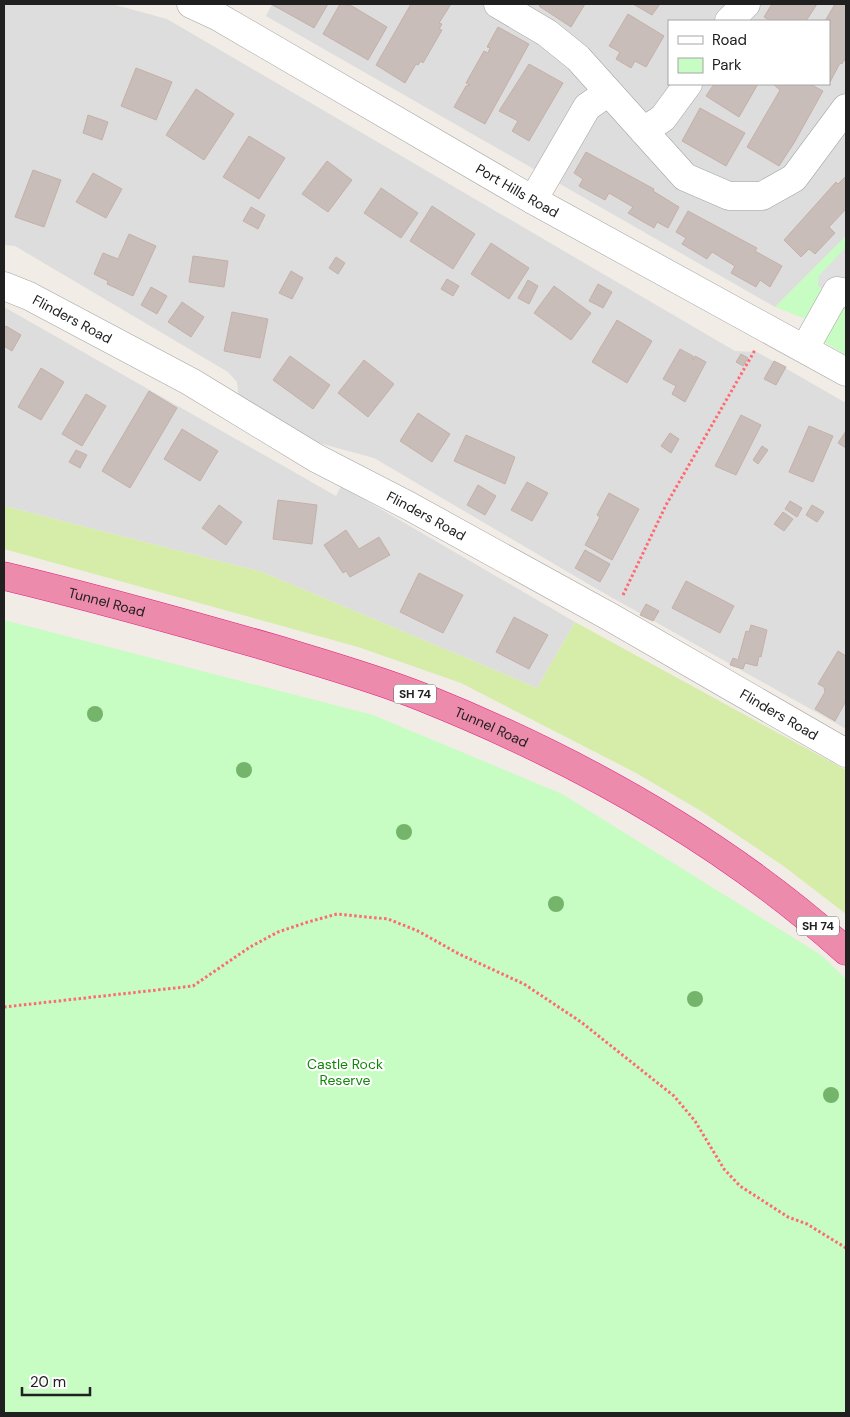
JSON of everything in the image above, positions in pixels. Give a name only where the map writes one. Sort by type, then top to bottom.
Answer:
[{"type":"highway","name":"Tunnel Road","points":[[4,576],[332,666],[422,697],[505,733],[619,790],[668,820],[788,902],[846,950]]},
{"type":"street","name":"Port Hills Road","points":[[191,4],[220,10],[533,200],[846,372]]},
{"type":"street","points":[[730,20],[746,4]]},
{"type":"street","points":[[502,5],[547,33],[570,52],[644,131],[658,150],[685,177],[729,196],[762,196],[794,178],[846,108]]},
{"type":"street","points":[[644,131],[663,118],[687,85]]},
{"type":"street","points":[[533,200],[587,107],[607,93]]},
{"type":"street","name":"Flinders Road","points":[[4,286],[47,305],[191,382],[316,458],[409,506],[612,618],[846,753]]},
{"type":"street","points":[[805,348],[837,291],[846,293]]},
{"type":"path","points":[[622,597],[666,505],[753,354]]},
{"type":"path","points":[[4,1007],[193,986],[250,947],[278,932],[338,914],[388,919],[418,931],[459,954],[524,984],[581,1022],[674,1096],[695,1121],[724,1169],[740,1186],[788,1217],[823,1233],[846,1248]]},
{"type":"shaded area","points":[[4,4],[112,4],[167,19],[735,351],[757,352],[846,403],[846,729],[595,588],[374,458],[293,436],[239,400],[237,382],[228,372],[15,246],[4,245]]},
{"type":"shaded area","points":[[272,4],[846,4],[846,236],[775,307],[266,16]]},
{"type":"shaded area","points":[[846,247],[846,302],[818,286],[819,276]]},
{"type":"shaded area","points":[[4,307],[336,496],[341,486],[575,622],[537,688],[262,572],[4,506]]},
{"type":"green space","points":[[846,236],[846,355],[805,331],[811,321],[775,307]]},
{"type":"green space","points":[[4,506],[262,572],[537,688],[575,622],[846,770],[846,914],[782,865],[701,811],[636,773],[461,683],[358,647],[4,549]]},
{"type":"green space","name":"Castle Rock Reserve","points":[[4,620],[373,715],[562,794],[821,955],[846,979],[846,1413],[4,1413]]},
{"type":"building","points":[[271,4],[328,4],[314,28]]},
{"type":"building","points":[[340,4],[352,6],[387,27],[368,60],[323,34]]},
{"type":"building","points":[[411,4],[451,4],[439,23],[442,24],[439,29],[442,30],[423,63],[421,61],[418,65],[416,64],[405,83],[376,65]]},
{"type":"building","points":[[541,4],[585,4],[571,27],[539,6]]},
{"type":"building","points":[[633,4],[660,4],[652,15]]},
{"type":"building","points":[[772,4],[817,4],[807,20],[769,20],[764,17]]},
{"type":"building","points":[[835,4],[846,4],[846,61],[844,60],[842,64],[840,63],[830,82],[830,20],[826,20]]},
{"type":"building","points":[[628,14],[664,36],[646,67],[635,61],[631,68],[616,59],[620,52],[609,46]]},
{"type":"building","points":[[498,27],[529,44],[485,124],[454,107],[466,86],[470,85],[466,83],[484,51],[488,53],[490,48],[487,47]]},
{"type":"building","points":[[529,64],[563,83],[529,141],[512,131],[518,121],[499,111]]},
{"type":"building","points":[[136,68],[172,82],[156,120],[121,106]]},
{"type":"building","points":[[713,85],[757,85],[739,117],[706,96]]},
{"type":"building","points":[[774,85],[812,85],[823,91],[779,166],[747,147],[780,90]]},
{"type":"building","points":[[196,89],[234,114],[204,160],[166,135]]},
{"type":"building","points":[[700,108],[745,133],[726,166],[682,141]]},
{"type":"building","points":[[88,115],[108,122],[102,140],[83,133]]},
{"type":"building","points":[[249,136],[285,158],[259,199],[223,177]]},
{"type":"building","points":[[586,152],[654,189],[653,191],[679,207],[668,228],[657,222],[654,228],[628,213],[633,207],[609,193],[605,200],[579,186],[583,179],[574,173]]},
{"type":"building","points":[[327,161],[352,180],[328,212],[302,194]]},
{"type":"building","points":[[33,170],[61,180],[44,227],[15,217]]},
{"type":"building","points":[[93,173],[122,189],[106,218],[76,202]]},
{"type":"building","points":[[846,176],[846,209],[829,227],[835,233],[815,254],[809,249],[801,257],[784,240],[836,182],[838,184]]},
{"type":"building","points":[[381,188],[418,213],[401,238],[364,213]]},
{"type":"building","points":[[432,206],[475,234],[453,269],[410,241]]},
{"type":"building","points":[[251,207],[265,215],[258,229],[243,221]]},
{"type":"building","points":[[688,211],[757,248],[755,251],[782,266],[770,287],[760,280],[756,287],[731,273],[735,266],[712,252],[707,259],[682,244],[686,238],[676,232]]},
{"type":"building","points":[[129,234],[156,246],[133,296],[107,284],[108,281],[94,274],[103,253],[118,259]]},
{"type":"building","points":[[491,243],[529,268],[509,299],[471,274]]},
{"type":"building","points":[[193,256],[228,261],[224,287],[189,282]]},
{"type":"building","points":[[336,257],[345,263],[338,274],[329,268]]},
{"type":"building","points":[[291,271],[303,278],[292,299],[279,293]]},
{"type":"building","points":[[447,279],[459,286],[453,296],[441,289]]},
{"type":"building","points":[[528,280],[538,286],[529,304],[518,298]]},
{"type":"building","points":[[598,284],[612,292],[603,308],[589,301]]},
{"type":"building","points":[[554,286],[591,313],[571,340],[534,313]]},
{"type":"building","points":[[151,287],[167,296],[157,314],[141,305]]},
{"type":"building","points":[[182,302],[204,317],[191,337],[168,322]]},
{"type":"building","points":[[232,312],[268,319],[260,358],[224,351]]},
{"type":"building","points":[[617,320],[652,341],[627,383],[592,362]]},
{"type":"building","points":[[6,326],[21,335],[12,351],[4,346],[4,330]]},
{"type":"building","points":[[680,349],[693,356],[693,360],[695,356],[706,362],[685,402],[672,394],[676,386],[663,379]]},
{"type":"building","points":[[741,354],[748,358],[743,366],[736,362]]},
{"type":"building","points":[[290,356],[330,385],[313,409],[273,380]]},
{"type":"building","points":[[364,360],[394,384],[368,417],[338,393]]},
{"type":"building","points":[[774,361],[786,367],[776,385],[764,379]]},
{"type":"building","points":[[41,368],[64,382],[41,420],[18,407]]},
{"type":"building","points":[[149,391],[177,408],[130,488],[102,471]]},
{"type":"building","points":[[86,394],[106,406],[82,446],[62,434]]},
{"type":"building","points":[[418,413],[450,434],[432,462],[400,441]]},
{"type":"building","points":[[741,415],[761,425],[736,475],[715,466]]},
{"type":"building","points":[[809,426],[833,436],[813,482],[789,472]]},
{"type":"building","points":[[182,429],[218,451],[200,481],[164,459]]},
{"type":"building","points":[[846,431],[846,448],[838,443]]},
{"type":"building","points":[[670,433],[679,439],[671,453],[661,446]]},
{"type":"building","points":[[466,435],[515,457],[505,484],[454,461]]},
{"type":"building","points":[[762,446],[768,450],[758,464],[753,460]]},
{"type":"building","points":[[76,450],[87,455],[80,468],[69,462]]},
{"type":"building","points":[[527,482],[548,493],[532,521],[511,510]]},
{"type":"building","points":[[478,485],[496,496],[485,515],[467,505]]},
{"type":"building","points":[[609,493],[639,509],[612,560],[585,545],[600,517],[597,515]]},
{"type":"building","points":[[278,500],[317,505],[312,544],[273,539]]},
{"type":"building","points":[[790,501],[802,508],[797,517],[785,509]]},
{"type":"building","points":[[219,505],[242,522],[226,545],[202,528]]},
{"type":"building","points":[[812,505],[824,512],[817,522],[806,515]]},
{"type":"building","points":[[783,512],[793,519],[784,531],[774,524]]},
{"type":"building","points":[[346,530],[359,549],[379,537],[390,555],[350,577],[346,571],[343,573],[324,545]]},
{"type":"building","points":[[585,550],[610,564],[600,582],[575,568]]},
{"type":"building","points":[[419,573],[463,595],[443,633],[400,612]]},
{"type":"building","points":[[686,581],[734,606],[720,633],[672,608]]},
{"type":"building","points":[[646,604],[659,611],[653,621],[640,615]]},
{"type":"building","points":[[514,617],[548,635],[529,669],[496,652]]},
{"type":"building","points":[[751,625],[767,630],[757,666],[745,663],[743,669],[730,665],[733,658],[738,660],[746,631],[749,632]]},
{"type":"building","points":[[838,651],[846,656],[846,701],[835,721],[815,709],[825,692],[824,687],[818,684]]}]
